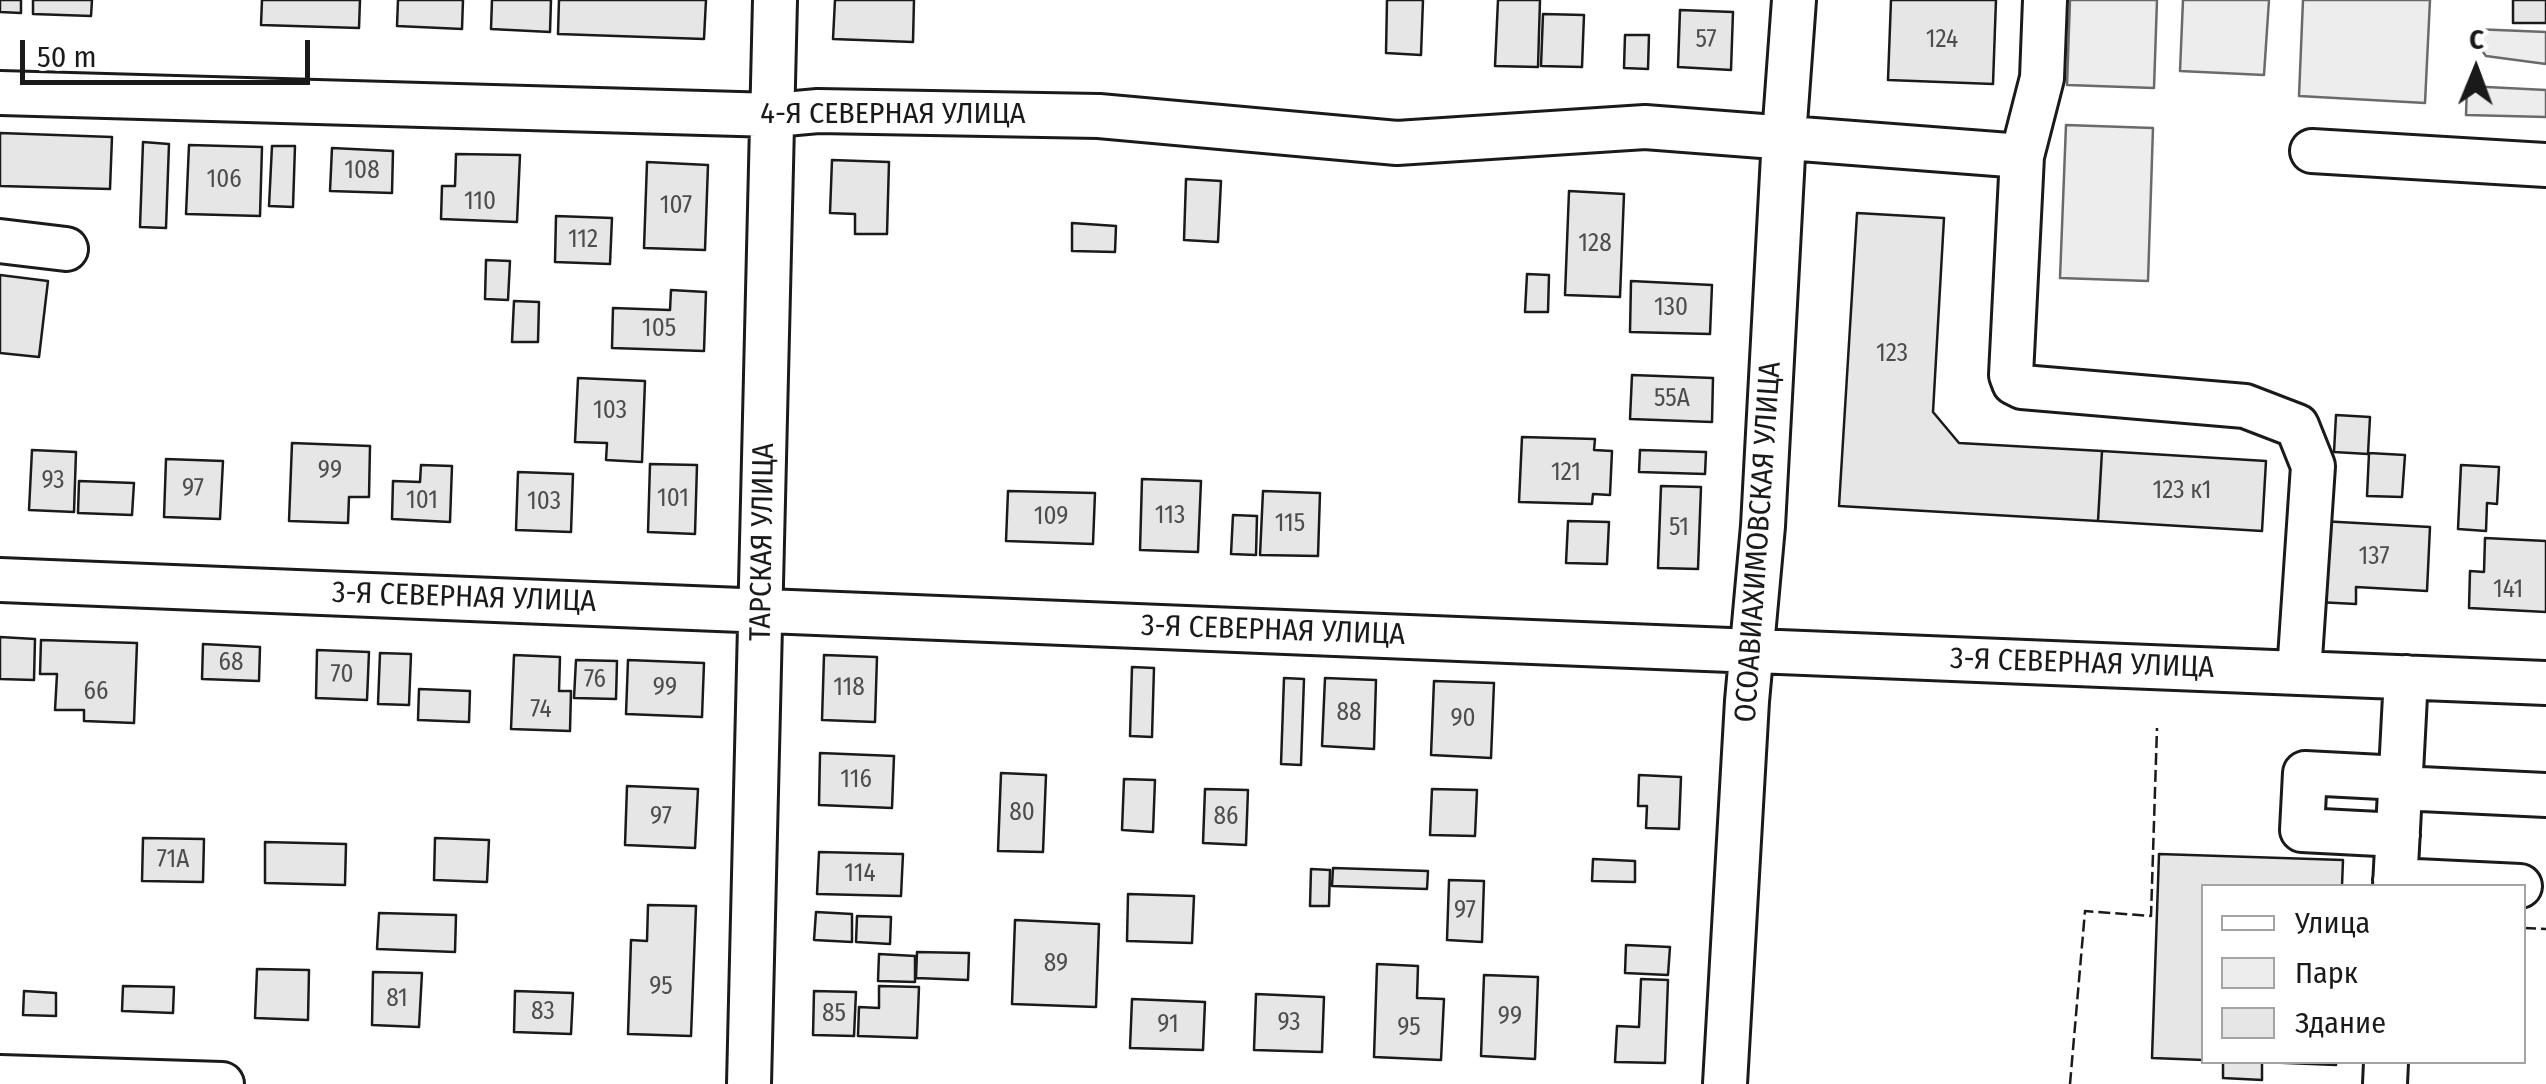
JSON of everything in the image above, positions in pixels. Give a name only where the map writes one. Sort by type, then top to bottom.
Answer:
[{"type":"street","name":"ТАРСКАЯ УЛИЦА","points":[[749,1084],[775,0]]},
{"type":"street","name":"ОСОАВИАХИМОВСКАЯ УЛИЦА","points":[[1725,1084],[1794,0]]},
{"type":"street","points":[[2045,0],[2042,78],[2022,156],[2014,383],[2245,406],[2297,426],[2314,466],[2300,673]]},
{"type":"street","name":"4-Я СЕВЕРНАЯ УЛИЦА","points":[[0,94],[774,115],[818,112],[1099,116],[1397,143],[1645,127],[2022,156]]},
{"type":"street","points":[[2312,151],[2546,165]]},
{"type":"street","points":[[0,241],[66,249]]},
{"type":"street","name":"3-Я СЕВЕРНАЯ УЛИЦА","points":[[0,580],[2546,682]]},
{"type":"street","points":[[2395,884],[2406,677]]},
{"type":"street","points":[[2398,835],[2302,830],[2305,773],[2546,796]]},
{"type":"street","points":[[0,1077],[222,1084]]},
{"type":"green space","points":[[2070,0],[2157,0],[2154,88],[2067,85]]},
{"type":"green space","points":[[2183,0],[2269,0],[2264,75],[2180,71]]},
{"type":"green space","points":[[2303,0],[2430,0],[2425,103],[2299,96]]},
{"type":"green space","points":[[2473,29],[2546,32],[2546,64],[2486,56]]},
{"type":"green space","points":[[2467,86],[2546,90],[2546,117],[2466,115]]},
{"type":"green space","points":[[2066,125],[2153,128],[2148,281],[2060,278]]},
{"type":"building","points":[[0,0],[21,0],[21,13],[0,12]]},
{"type":"building","points":[[33,0],[92,0],[91,16],[33,14]]},
{"type":"building","points":[[262,0],[360,0],[359,28],[261,25]]},
{"type":"building","points":[[398,0],[463,0],[462,29],[397,26]]},
{"type":"building","points":[[492,0],[551,0],[550,32],[491,29]]},
{"type":"building","points":[[559,0],[706,0],[704,39],[558,34]]},
{"type":"building","points":[[835,0],[914,0],[913,42],[833,39]]},
{"type":"building","points":[[1387,0],[1423,0],[1421,55],[1386,53]]},
{"type":"building","points":[[1498,0],[1540,0],[1538,67],[1495,66]]},
{"type":"building","points":[[1891,0],[1996,0],[1993,84],[1888,80]]},
{"type":"building","points":[[2513,0],[2546,0],[2546,23],[2513,23]]},
{"type":"building","points":[[1680,10],[1733,12],[1731,70],[1678,67]]},
{"type":"building","points":[[1543,14],[1584,15],[1582,67],[1541,66]]},
{"type":"building","points":[[1625,35],[1649,35],[1648,69],[1624,68]]},
{"type":"building","points":[[0,133],[112,137],[110,189],[0,186]]},
{"type":"building","points":[[143,142],[169,144],[166,228],[140,227]]},
{"type":"building","points":[[189,145],[262,147],[260,216],[186,214]]},
{"type":"building","points":[[272,146],[295,146],[293,207],[269,206]]},
{"type":"building","points":[[332,148],[393,151],[392,193],[330,191]]},
{"type":"building","points":[[456,154],[520,155],[517,222],[441,219],[442,186],[455,186]]},
{"type":"building","points":[[832,160],[889,162],[887,234],[855,234],[855,214],[830,213]]},
{"type":"building","points":[[647,162],[708,165],[705,250],[644,248]]},
{"type":"building","points":[[1186,179],[1221,181],[1218,242],[1184,240]]},
{"type":"building","points":[[1569,191],[1624,194],[1620,297],[1565,295]]},
{"type":"building","points":[[1857,213],[1944,218],[1933,412],[1959,443],[2102,451],[2098,521],[1839,506]]},
{"type":"building","points":[[556,216],[612,218],[610,264],[555,262]]},
{"type":"building","points":[[1072,223],[1116,226],[1115,252],[1072,251]]},
{"type":"building","points":[[486,260],[510,261],[508,300],[485,299]]},
{"type":"building","points":[[1527,274],[1549,275],[1548,312],[1525,312]]},
{"type":"building","points":[[0,275],[48,281],[39,357],[0,353]]},
{"type":"building","points":[[1631,281],[1712,285],[1710,334],[1630,332]]},
{"type":"building","points":[[671,290],[706,292],[704,351],[612,348],[613,308],[670,310]]},
{"type":"building","points":[[514,301],[539,302],[538,342],[512,342]]},
{"type":"building","points":[[1632,375],[1713,378],[1712,422],[1630,419]]},
{"type":"building","points":[[578,378],[645,381],[642,462],[606,460],[607,443],[575,442]]},
{"type":"building","points":[[2336,415],[2370,417],[2368,454],[2334,452]]},
{"type":"building","points":[[1522,437],[1595,439],[1594,450],[1612,451],[1610,495],[1593,494],[1592,504],[1519,502]]},
{"type":"building","points":[[292,443],[370,446],[369,497],[349,497],[348,523],[289,521]]},
{"type":"building","points":[[32,450],[76,452],[74,512],[29,510]]},
{"type":"building","points":[[1640,450],[1706,452],[1705,474],[1639,472]]},
{"type":"building","points":[[2102,451],[2266,461],[2262,531],[2098,521]]},
{"type":"building","points":[[2369,453],[2405,455],[2402,497],[2367,496]]},
{"type":"building","points":[[166,459],[223,461],[220,519],[164,517]]},
{"type":"building","points":[[650,464],[697,465],[695,534],[648,532]]},
{"type":"building","points":[[421,465],[452,466],[450,522],[392,519],[393,481],[420,482]]},
{"type":"building","points":[[2461,465],[2499,467],[2497,504],[2487,503],[2486,531],[2458,529]]},
{"type":"building","points":[[518,472],[573,474],[571,532],[516,530]]},
{"type":"building","points":[[1142,479],[1201,481],[1198,552],[1140,550]]},
{"type":"building","points":[[79,481],[134,483],[132,515],[78,513]]},
{"type":"building","points":[[1661,486],[1701,487],[1698,569],[1658,568]]},
{"type":"building","points":[[1008,491],[1095,493],[1093,544],[1006,541]]},
{"type":"building","points":[[1263,491],[1320,493],[1318,556],[1260,555]]},
{"type":"building","points":[[1233,515],[1257,516],[1256,555],[1231,554]]},
{"type":"building","points":[[1568,521],[1609,522],[1607,564],[1566,563]]},
{"type":"building","points":[[2321,521],[2430,527],[2427,591],[2356,587],[2356,604],[2317,602]]},
{"type":"building","points":[[2485,538],[2546,541],[2546,612],[2469,608],[2470,571],[2484,572]]},
{"type":"building","points":[[0,637],[35,639],[34,680],[0,679]]},
{"type":"building","points":[[41,640],[137,643],[134,723],[84,721],[84,710],[55,710],[57,674],[40,674]]},
{"type":"building","points":[[203,644],[260,647],[259,681],[202,679]]},
{"type":"building","points":[[317,650],[369,652],[367,700],[316,698]]},
{"type":"building","points":[[380,653],[411,654],[409,705],[378,704]]},
{"type":"building","points":[[514,655],[560,657],[559,691],[571,691],[570,731],[511,729]]},
{"type":"building","points":[[824,655],[877,657],[875,722],[822,720]]},
{"type":"building","points":[[576,660],[617,661],[616,699],[574,698]]},
{"type":"building","points":[[628,660],[704,663],[702,717],[626,714]]},
{"type":"building","points":[[1132,667],[1154,668],[1152,737],[1130,736]]},
{"type":"building","points":[[1284,678],[1304,679],[1301,765],[1281,764]]},
{"type":"building","points":[[1325,678],[1376,680],[1374,749],[1322,746]]},
{"type":"building","points":[[1434,681],[1494,683],[1491,758],[1431,755]]},
{"type":"building","points":[[419,689],[470,691],[469,722],[418,720]]},
{"type":"building","points":[[820,753],[894,756],[892,808],[819,805]]},
{"type":"building","points":[[1001,773],[1046,775],[1043,852],[998,851]]},
{"type":"building","points":[[1639,775],[1681,777],[1679,829],[1646,828],[1647,806],[1638,806]]},
{"type":"building","points":[[1124,779],[1155,780],[1153,832],[1122,830]]},
{"type":"building","points":[[627,786],[698,789],[695,848],[625,845]]},
{"type":"building","points":[[1205,789],[1248,790],[1246,845],[1203,843]]},
{"type":"building","points":[[1432,789],[1477,790],[1475,836],[1430,835]]},
{"type":"building","points":[[143,838],[204,839],[203,882],[142,881]]},
{"type":"building","points":[[435,838],[489,840],[487,882],[434,880]]},
{"type":"building","points":[[265,842],[346,844],[345,885],[265,883]]},
{"type":"building","points":[[819,852],[903,854],[901,896],[817,894]]},
{"type":"building","points":[[2159,854],[2343,860],[2342,884],[2201,884],[2201,1060],[2152,1058]]},
{"type":"building","points":[[1593,859],[1635,861],[1635,882],[1592,881]]},
{"type":"building","points":[[1333,868],[1428,871],[1427,889],[1332,886]]},
{"type":"building","points":[[1311,869],[1330,870],[1329,906],[1310,906]]},
{"type":"building","points":[[1449,880],[1484,881],[1482,942],[1447,940]]},
{"type":"building","points":[[1128,894],[1194,896],[1192,943],[1127,941]]},
{"type":"building","points":[[648,905],[696,906],[691,1036],[628,1034],[631,940],[647,941]]},
{"type":"building","points":[[816,912],[852,914],[852,942],[814,940]]},
{"type":"building","points":[[379,913],[456,915],[455,952],[377,949]]},
{"type":"building","points":[[857,916],[891,917],[890,944],[856,942]]},
{"type":"building","points":[[1015,920],[1099,924],[1096,1007],[1012,1004]]},
{"type":"building","points":[[1626,945],[1670,947],[1668,975],[1625,973]]},
{"type":"building","points":[[917,952],[969,953],[968,980],[916,978]]},
{"type":"building","points":[[879,954],[915,956],[915,982],[878,981]]},
{"type":"building","points":[[1377,964],[1418,966],[1417,998],[1444,999],[1441,1060],[1374,1057]]},
{"type":"building","points":[[257,969],[309,970],[308,1020],[255,1018]]},
{"type":"building","points":[[373,972],[422,973],[419,1027],[372,1025]]},
{"type":"building","points":[[1484,975],[1538,977],[1535,1059],[1481,1056]]},
{"type":"building","points":[[1641,979],[1668,980],[1665,1063],[1615,1062],[1617,1026],[1639,1027]]},
{"type":"building","points":[[123,986],[174,987],[173,1013],[122,1011]]},
{"type":"building","points":[[879,986],[919,987],[917,1038],[858,1036],[859,1007],[879,1008]]},
{"type":"building","points":[[24,991],[56,993],[56,1016],[23,1015]]},
{"type":"building","points":[[515,991],[573,993],[571,1034],[514,1032]]},
{"type":"building","points":[[814,991],[856,992],[854,1036],[813,1035]]},
{"type":"building","points":[[1256,994],[1324,997],[1322,1052],[1254,1050]]},
{"type":"building","points":[[1132,999],[1205,1002],[1203,1050],[1130,1048]]},
{"type":"building","points":[[2223,1064],[2262,1064],[2262,1080],[2223,1078]]},
{"type":"fence","points":[[2070,1084],[2085,911],[2151,916],[2157,728]]},
{"type":"fence","points":[[2526,928],[2546,929]]}]
